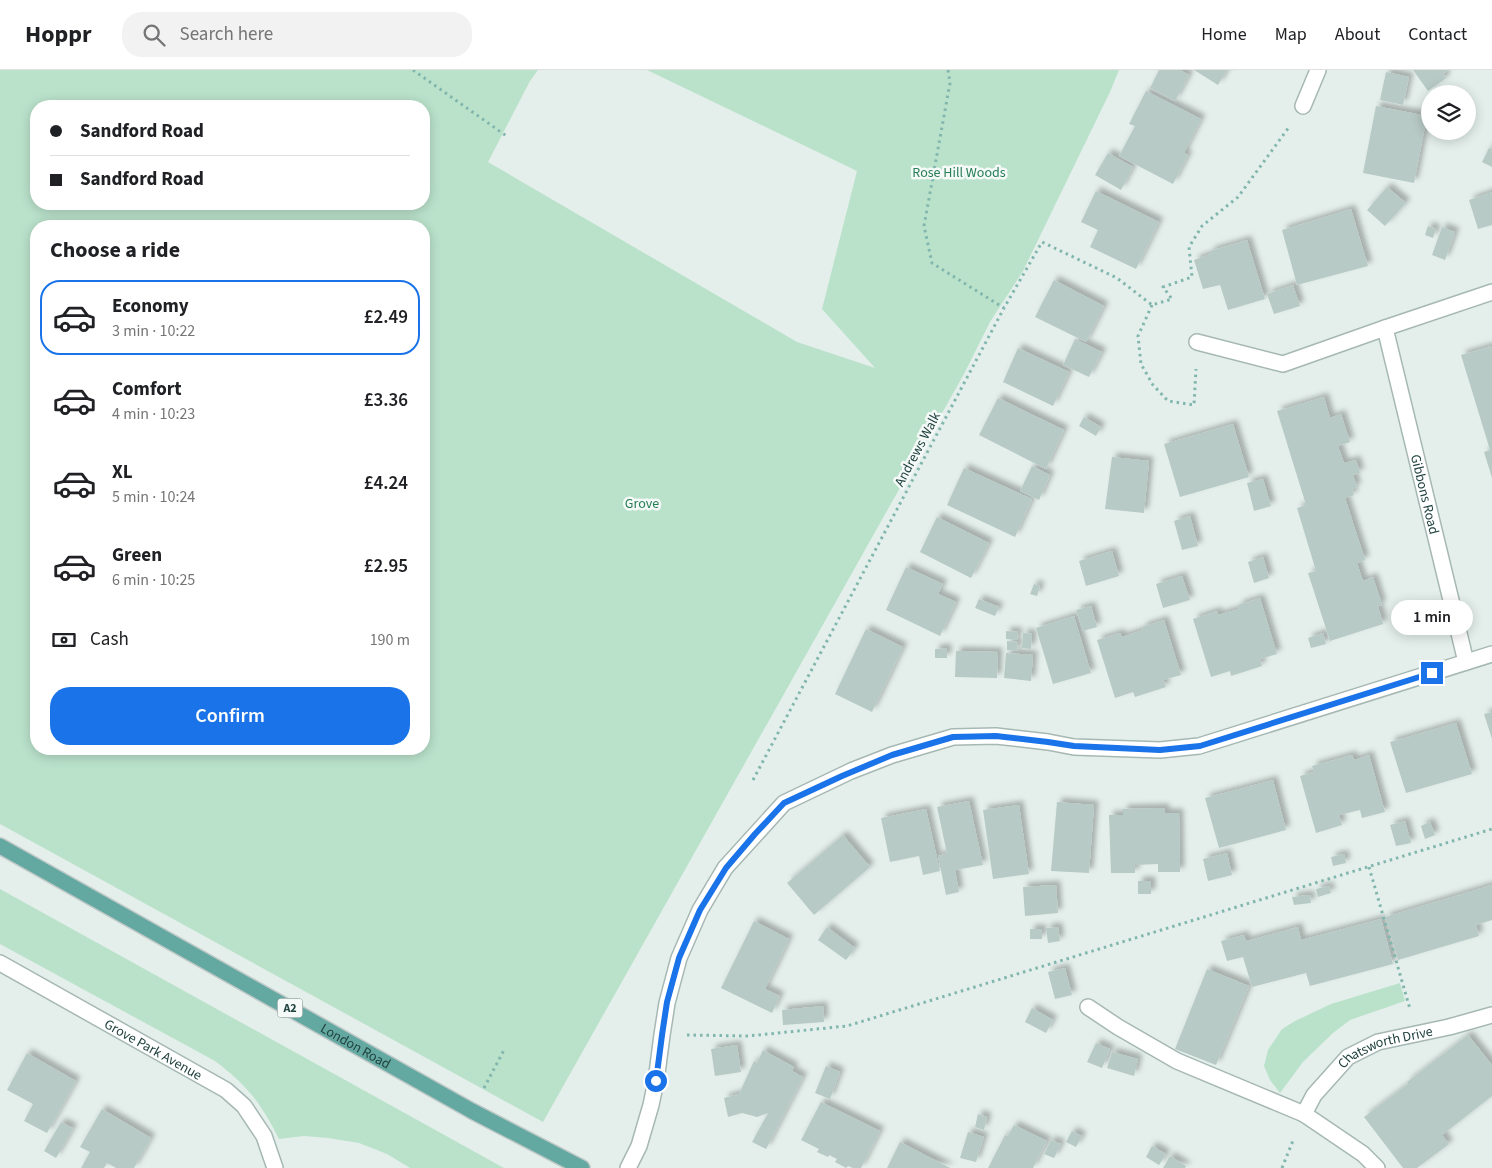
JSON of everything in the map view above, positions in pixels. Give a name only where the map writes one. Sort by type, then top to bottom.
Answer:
[{"type":"main road","name":"London Road","points":[[0,846],[472,1111],[582,1168]]},
{"type":"street","points":[[1303,106],[1318,70]]},
{"type":"street","points":[[1198,342],[1283,364],[1492,292]]},
{"type":"street","name":"Gibbons Road","points":[[1385,328],[1466,662]]},
{"type":"street","points":[[628,1168],[639,1146],[656,1081],[667,1002],[679,958],[700,910],[726,868],[784,803],[832,780],[892,755],[953,737],[996,736],[1074,746],[1160,750],[1200,746],[1492,654]]},
{"type":"street","name":"Grove Park Avenue","points":[[0,963],[226,1090],[244,1106],[264,1136],[275,1168]]},
{"type":"street","points":[[1088,1007],[1118,1027],[1177,1060],[1304,1114],[1363,1154],[1377,1168]]},
{"type":"street","name":"Chatsworth Drive","points":[[1304,1114],[1314,1095],[1348,1057],[1378,1042],[1449,1027],[1492,1015]]},
{"type":"path","points":[[413,70],[508,137]]},
{"type":"path","points":[[948,70],[950,83],[924,226],[932,263],[1004,308]]},
{"type":"path","points":[[1198,342],[1194,405],[1168,401],[1153,384],[1141,364],[1138,336],[1152,305],[1172,299],[1163,287],[1192,277],[1189,247],[1202,226],[1238,197],[1303,106]]},
{"type":"path","name":"Andrews Walk","points":[[753,780],[1004,308],[1042,242],[1117,278],[1152,305]]},
{"type":"path","points":[[662,1035],[748,1036],[847,1026],[1492,829]]},
{"type":"path","points":[[1369,867],[1417,1034]]},
{"type":"path","points":[[472,1111],[505,1048]]},
{"type":"green space","name":"Grove","points":[[0,70],[538,70],[530,81],[488,162],[797,342],[875,368],[822,309],[857,171],[647,70],[1119,70],[1023,271],[990,322],[964,374],[543,1122],[0,824]]},
{"type":"green space","points":[[0,889],[504,1168],[410,1168],[387,1154],[359,1143],[304,1136],[279,1139],[266,1115],[245,1087],[215,1061],[0,944]]},
{"type":"green space","points":[[1400,983],[1405,1001],[1350,1020],[1333,1033],[1303,1062],[1280,1093],[1270,1080],[1264,1066],[1268,1050],[1282,1029],[1331,1004]]},
{"type":"building","points":[[1159,70],[1180,70],[1189,75],[1175,101],[1150,88]]},
{"type":"building","points":[[1194,70],[1227,70],[1218,85]]},
{"type":"building","points":[[1413,70],[1448,70],[1443,74],[1446,78],[1436,85],[1424,85]]},
{"type":"building","points":[[1386,72],[1409,77],[1403,105],[1380,100]]},
{"type":"building","points":[[1146,91],[1201,119],[1184,153],[1188,155],[1173,184],[1119,156],[1135,126],[1129,124]]},
{"type":"building","points":[[1376,106],[1421,115],[1422,140],[1414,183],[1363,173]]},
{"type":"building","points":[[1489,148],[1492,149],[1492,167],[1482,162]]},
{"type":"building","points":[[1108,153],[1133,167],[1121,190],[1095,175]]},
{"type":"building","points":[[1387,187],[1406,203],[1385,226],[1367,210]]},
{"type":"building","points":[[1096,191],[1159,222],[1136,269],[1090,247],[1098,230],[1081,222]]},
{"type":"building","points":[[1492,192],[1492,225],[1478,229],[1469,200]]},
{"type":"building","points":[[1351,209],[1368,266],[1297,285],[1282,230]]},
{"type":"building","points":[[1428,226],[1436,229],[1433,238],[1425,235]]},
{"type":"building","points":[[1442,227],[1455,232],[1445,260],[1432,255]]},
{"type":"building","points":[[1247,240],[1265,299],[1228,310],[1220,285],[1203,289],[1194,260],[1211,254],[1210,251]]},
{"type":"building","points":[[1054,280],[1104,306],[1086,342],[1035,317]]},
{"type":"building","points":[[1293,285],[1300,306],[1274,314],[1267,294]]},
{"type":"building","points":[[1075,339],[1102,352],[1089,377],[1063,365]]},
{"type":"building","points":[[1492,346],[1492,478],[1484,452],[1490,450],[1461,355]]},
{"type":"building","points":[[1018,348],[1069,372],[1053,406],[1003,382]]},
{"type":"building","points":[[1324,397],[1330,418],[1341,414],[1350,442],[1338,446],[1344,463],[1356,460],[1360,473],[1353,475],[1357,487],[1352,489],[1354,495],[1345,498],[1365,560],[1357,563],[1363,581],[1373,577],[1382,605],[1378,606],[1383,624],[1330,641],[1308,573],[1316,571],[1297,508],[1306,505],[1277,411]]},
{"type":"building","points":[[998,398],[1064,430],[1046,469],[979,435]]},
{"type":"building","points":[[1084,417],[1101,427],[1096,436],[1079,426]]},
{"type":"building","points":[[1233,424],[1249,477],[1180,497],[1164,444]]},
{"type":"building","points":[[1112,457],[1149,461],[1144,513],[1105,509]]},
{"type":"building","points":[[1032,466],[1050,475],[1039,500],[1020,491]]},
{"type":"building","points":[[964,468],[1032,499],[1015,537],[947,505]]},
{"type":"building","points":[[1263,479],[1271,506],[1254,511],[1247,483]]},
{"type":"building","points":[[1190,516],[1198,546],[1182,550],[1174,521]]},
{"type":"building","points":[[937,517],[989,543],[971,578],[920,552]]},
{"type":"building","points":[[1112,551],[1119,576],[1086,586],[1079,561]]},
{"type":"building","points":[[1263,557],[1269,578],[1254,583],[1248,562]]},
{"type":"building","points":[[906,567],[943,584],[938,594],[956,602],[940,636],[886,610]]},
{"type":"building","points":[[1182,576],[1190,600],[1163,608],[1156,584]]},
{"type":"building","points":[[1034,584],[1040,586],[1037,596],[1030,594]]},
{"type":"building","points":[[1260,598],[1277,654],[1260,659],[1262,666],[1231,676],[1230,671],[1211,677],[1193,619],[1217,611],[1218,615],[1239,609],[1238,605]]},
{"type":"building","points":[[979,599],[999,607],[995,616],[975,608]]},
{"type":"building","points":[[1091,606],[1097,627],[1083,631],[1076,610]]},
{"type":"building","points":[[1074,616],[1091,673],[1053,684],[1036,628]]},
{"type":"building","points":[[1164,620],[1181,675],[1163,680],[1166,687],[1135,697],[1133,692],[1115,698],[1097,640],[1120,633],[1122,637],[1143,630],[1142,627]]},
{"type":"building","points":[[866,629],[903,647],[872,712],[835,694]]},
{"type":"building","points":[[1006,631],[1018,632],[1017,640],[1006,639]]},
{"type":"building","points":[[1023,633],[1032,634],[1031,649],[1022,648]]},
{"type":"building","points":[[1323,633],[1326,644],[1311,648],[1308,638]]},
{"type":"building","points":[[1007,641],[1018,642],[1017,651],[1007,650]]},
{"type":"building","points":[[947,648],[947,658],[935,658],[935,649]]},
{"type":"building","points":[[956,651],[998,652],[997,678],[955,677]]},
{"type":"building","points":[[1006,653],[1033,655],[1031,681],[1004,678]]},
{"type":"building","points":[[1492,712],[1492,739],[1484,714]]},
{"type":"building","points":[[1456,723],[1472,774],[1406,793],[1390,742]]},
{"type":"building","points":[[1352,755],[1354,760],[1369,755],[1385,812],[1362,818],[1360,810],[1339,815],[1342,825],[1316,833],[1300,776],[1314,772],[1312,766]]},
{"type":"building","points":[[1273,780],[1286,830],[1219,848],[1205,798]]},
{"type":"building","points":[[969,801],[983,865],[955,870],[959,892],[946,895],[938,856],[947,854],[937,807]]},
{"type":"building","points":[[1057,802],[1094,805],[1089,873],[1051,871]]},
{"type":"building","points":[[1019,805],[1029,874],[993,879],[983,810]]},
{"type":"building","points":[[1165,808],[1165,813],[1179,813],[1180,872],[1158,872],[1158,864],[1135,865],[1135,873],[1111,873],[1109,815],[1123,815],[1123,809]]},
{"type":"building","points":[[926,809],[940,871],[923,875],[919,856],[890,862],[881,818]]},
{"type":"building","points":[[1405,821],[1411,843],[1396,846],[1390,825]]},
{"type":"building","points":[[1430,822],[1435,835],[1425,839],[1421,826]]},
{"type":"building","points":[[843,835],[870,867],[814,915],[787,883]]},
{"type":"building","points":[[1227,853],[1232,875],[1208,881],[1203,859]]},
{"type":"building","points":[[1344,854],[1346,863],[1333,866],[1331,857]]},
{"type":"building","points":[[1138,881],[1151,881],[1151,894],[1138,894]]},
{"type":"building","points":[[1056,885],[1058,913],[1025,916],[1023,887]]},
{"type":"building","points":[[1492,885],[1492,920],[1476,925],[1479,936],[1398,960],[1385,917]]},
{"type":"building","points":[[1329,886],[1331,893],[1318,897],[1316,889]]},
{"type":"building","points":[[1310,895],[1311,903],[1294,905],[1292,897]]},
{"type":"building","points":[[1381,919],[1393,964],[1310,986],[1306,973],[1252,987],[1243,957],[1227,961],[1221,941],[1244,935],[1246,941],[1298,927],[1301,940]]},
{"type":"building","points":[[754,921],[789,939],[765,989],[780,996],[772,1013],[721,988]]},
{"type":"building","points":[[827,927],[855,948],[846,960],[818,940]]},
{"type":"building","points":[[1058,927],[1060,941],[1048,943],[1046,928]]},
{"type":"building","points":[[1030,929],[1042,929],[1042,939],[1030,939]]},
{"type":"building","points":[[1065,968],[1072,995],[1055,999],[1048,972]]},
{"type":"building","points":[[1207,969],[1249,986],[1216,1065],[1175,1049]]},
{"type":"building","points":[[823,1006],[824,1022],[783,1025],[782,1010]]},
{"type":"building","points":[[1032,1008],[1053,1020],[1046,1033],[1025,1022]]},
{"type":"building","points":[[1468,1035],[1492,1065],[1492,1096],[1442,1135],[1449,1144],[1417,1168],[1403,1168],[1364,1117]]},
{"type":"building","points":[[1096,1043],[1110,1049],[1102,1068],[1087,1062]]},
{"type":"building","points":[[737,1045],[741,1072],[715,1076],[711,1049]]},
{"type":"building","points":[[763,1050],[794,1067],[792,1071],[803,1077],[766,1149],[752,1142],[768,1113],[757,1117],[742,1113],[728,1117],[724,1098],[739,1094],[754,1061],[757,1063]]},
{"type":"building","points":[[1112,1052],[1138,1059],[1134,1076],[1107,1068]]},
{"type":"building","points":[[27,1053],[76,1081],[47,1133],[24,1121],[33,1104],[7,1090]]},
{"type":"building","points":[[826,1066],[840,1072],[830,1099],[815,1093]]},
{"type":"building","points":[[821,1102],[880,1131],[861,1168],[848,1166],[846,1168],[835,1162],[837,1159],[817,1152],[819,1149],[801,1140]]},
{"type":"building","points":[[102,1109],[151,1138],[134,1168],[116,1168],[107,1163],[104,1168],[81,1168],[90,1152],[80,1147]]},
{"type":"building","points":[[978,1114],[987,1117],[984,1130],[975,1127]]},
{"type":"building","points":[[61,1122],[73,1128],[56,1158],[44,1151]]},
{"type":"building","points":[[1014,1125],[1047,1141],[1033,1168],[988,1168],[1005,1135],[1008,1136]]},
{"type":"building","points":[[1072,1131],[1082,1136],[1076,1147],[1066,1142]]},
{"type":"building","points":[[968,1132],[984,1137],[976,1162],[960,1158]]},
{"type":"building","points":[[1051,1140],[1061,1144],[1054,1158],[1044,1154]]},
{"type":"building","points":[[900,1142],[950,1168],[887,1168]]},
{"type":"building","points":[[1152,1146],[1166,1154],[1159,1165],[1146,1157]]},
{"type":"building","points":[[1170,1156],[1186,1166],[1185,1168],[1163,1168]]},
{"type":"route","points":[[656,1081],[667,1002],[679,958],[700,910],[726,868],[784,803],[892,755],[953,737],[996,736],[1074,746],[1160,750],[1200,746],[1432,673]]},
{"type":"park label","name":"Rose Hill Woods","points":[[959,172]]}]
